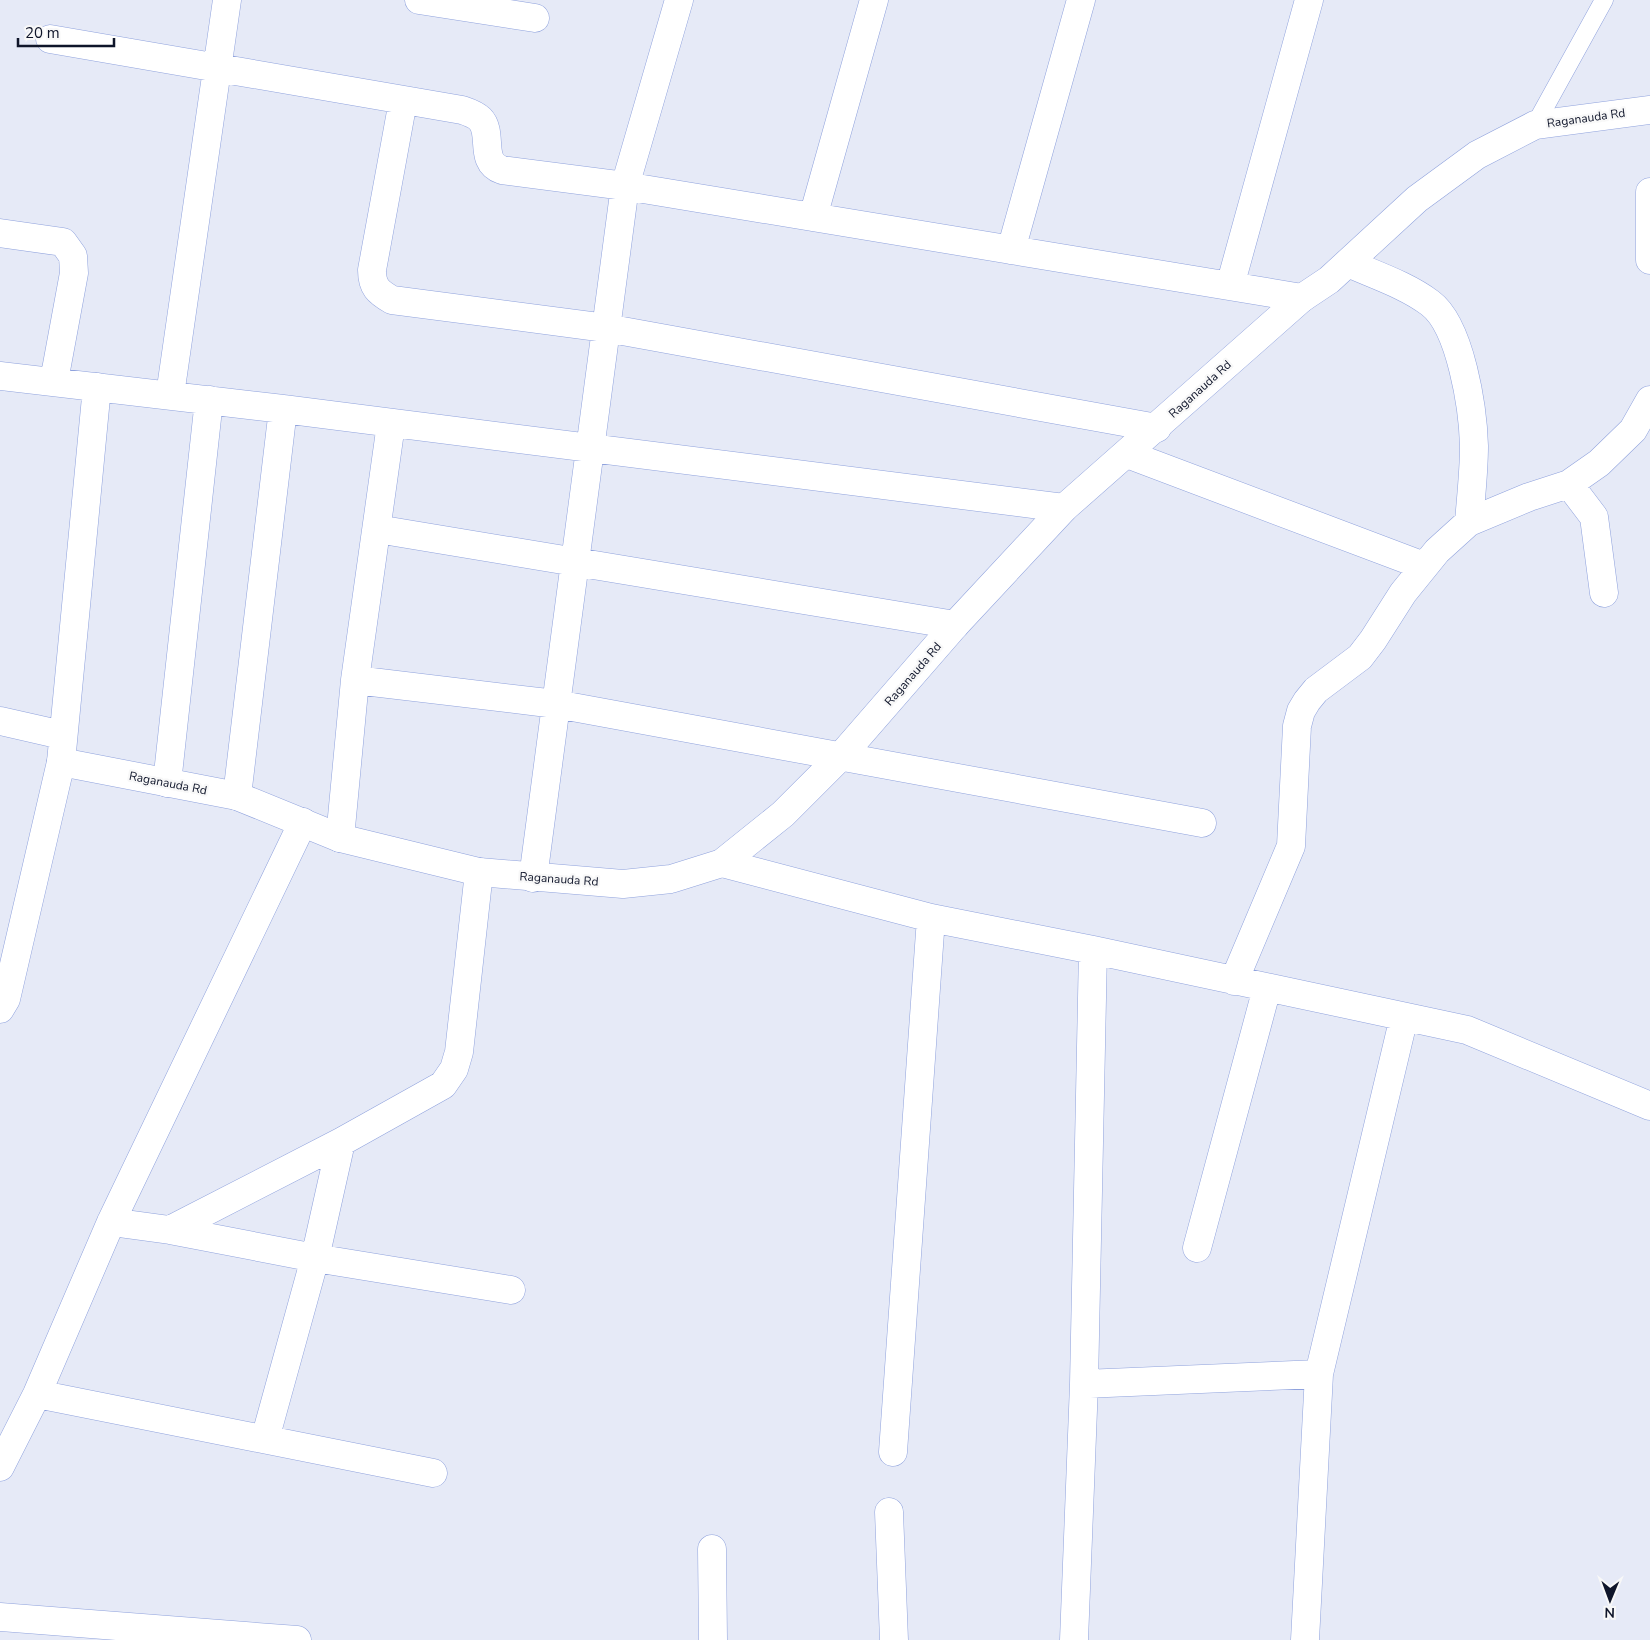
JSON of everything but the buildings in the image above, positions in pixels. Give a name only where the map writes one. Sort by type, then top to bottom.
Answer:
[{"type":"street","points":[[170,395],[226,0]]},
{"type":"street","points":[[419,0],[535,18]]},
{"type":"street","points":[[533,878],[625,186],[679,0]]},
{"type":"street","points":[[814,217],[874,0]]},
{"type":"street","points":[[1011,250],[1081,0]]},
{"type":"street","points":[[1230,286],[1308,0]]},
{"type":"street","points":[[50,39],[462,110],[480,119],[485,128],[490,163],[495,168],[625,186],[1302,298]]},
{"type":"street","points":[[403,101],[372,270],[372,282],[377,292],[392,300],[606,328],[1157,428]]},
{"type":"street","name":"Raganauda Rd","points":[[60,762],[237,796],[340,838],[479,872],[623,884],[671,879],[722,863],[782,814],[842,756],[955,626],[1064,508],[1157,428],[1302,298],[1329,280],[1417,198],[1477,155],[1535,125],[1650,110]]},
{"type":"street","points":[[1650,192],[1650,260]]},
{"type":"street","points":[[0,233],[63,242],[73,256],[74,273],[54,381]]},
{"type":"street","points":[[1348,263],[1410,291],[1432,304],[1448,324],[1463,367],[1474,445],[1469,522]]},
{"type":"street","points":[[0,376],[283,409],[1064,508]]},
{"type":"street","points":[[0,1009],[6,999],[60,762],[97,387]]},
{"type":"street","points":[[167,783],[208,400]]},
{"type":"street","points":[[1234,981],[1291,846],[1296,749],[1301,711],[1316,690],[1360,657],[1403,593],[1424,566],[1437,550],[1469,522],[1529,496],[1569,484],[1599,463],[1633,430],[1650,400]]},
{"type":"street","points":[[237,796],[283,409]]},
{"type":"street","points":[[340,838],[355,680],[391,424]]},
{"type":"street","points":[[1127,454],[1424,566]]},
{"type":"street","points":[[1569,484],[1594,518],[1604,593]]},
{"type":"street","points":[[377,529],[955,626]]},
{"type":"street","points":[[355,680],[556,704],[1202,823]]},
{"type":"street","points":[[0,721],[62,735]]},
{"type":"street","points":[[0,1467],[37,1394],[110,1222],[303,822]]},
{"type":"street","points":[[722,863],[931,918],[1093,950],[1467,1030],[1650,1106]]},
{"type":"street","points":[[170,1230],[341,1142],[442,1085],[454,1069],[458,1052],[479,872]]},
{"type":"street","points":[[892,1452],[931,918]]},
{"type":"street","points":[[1074,1640],[1084,1384],[1093,950]]},
{"type":"street","points":[[1198,1248],[1267,988]]},
{"type":"street","points":[[1305,1640],[1318,1374],[1404,1017]]},
{"type":"street","points":[[265,1439],[315,1258],[341,1142]]},
{"type":"street","points":[[110,1222],[170,1230],[315,1258],[511,1290]]},
{"type":"street","points":[[1084,1384],[1318,1374]]},
{"type":"street","points":[[37,1394],[433,1473]]},
{"type":"street","points":[[890,1512],[894,1640]]},
{"type":"street","points":[[712,1549],[713,1640]]},
{"type":"street","points":[[0,1617],[297,1640]]},
{"type":"lane","points":[[1535,125],[1604,0]]}]
